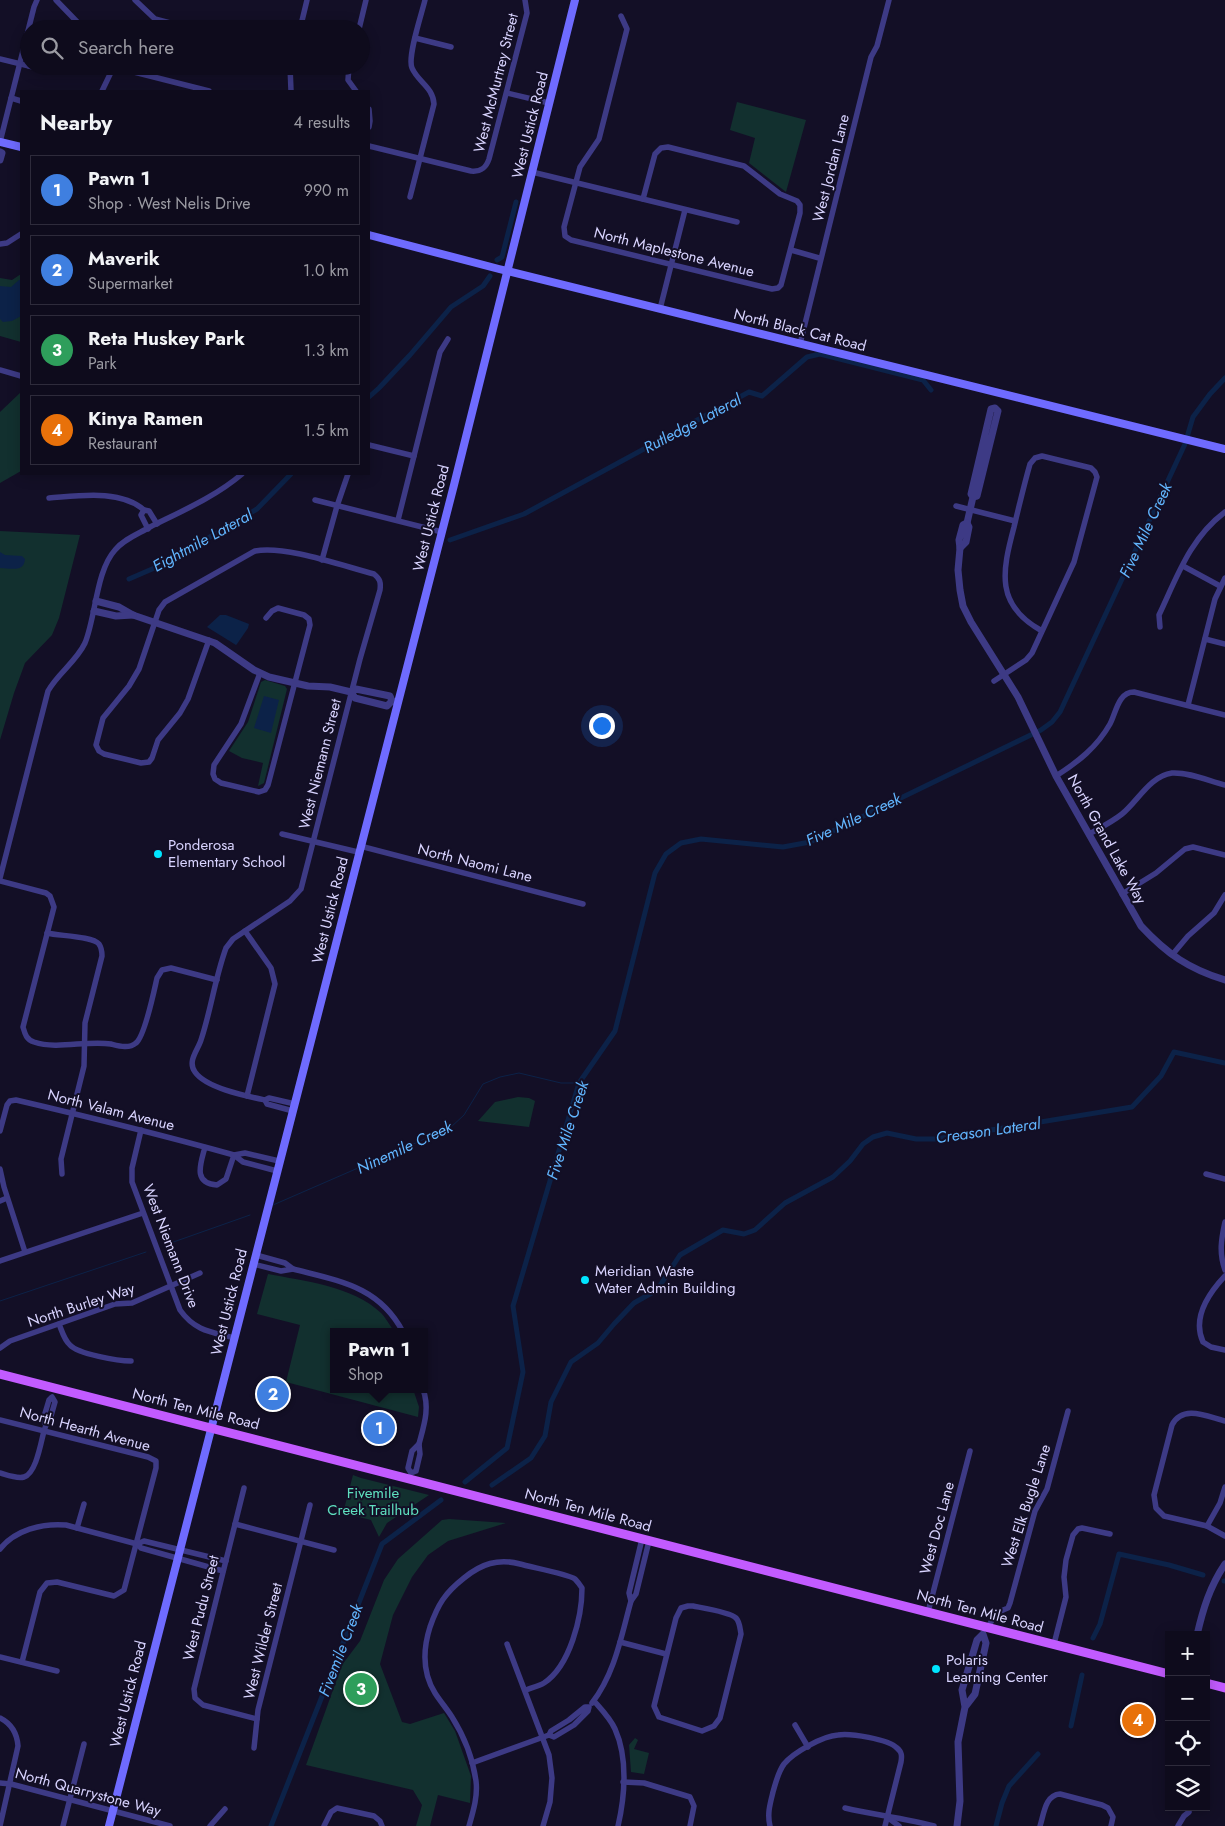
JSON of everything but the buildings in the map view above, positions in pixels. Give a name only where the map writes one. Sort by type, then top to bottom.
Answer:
[{"type":"main road","name":"West Ustick Road","points":[[109,1826],[294,1107],[395,702],[442,532],[575,0]]},
{"type":"main road","points":[[0,142],[20,147]]},
{"type":"main road","name":"North Black Cat Road","points":[[370,235],[1225,449]]},
{"type":"main road","name":"North Ten Mile Road","points":[[0,1374],[53,1392],[211,1427],[410,1476],[646,1540],[928,1612],[985,1630],[1054,1644],[1165,1673]]},
{"type":"main road","points":[[1210,1685],[1225,1688]]},
{"type":"street","points":[[31,20],[37,0]]},
{"type":"street","points":[[56,0],[75,20]]},
{"type":"street","points":[[135,0],[155,19],[159,20]]},
{"type":"street","points":[[302,20],[307,0]]},
{"type":"street","points":[[361,20],[366,0]]},
{"type":"street","points":[[410,197],[434,104],[430,90],[412,68],[411,57],[425,0]]},
{"type":"street","name":"West McMurtrey Street","points":[[420,158],[471,171],[483,169],[490,159],[527,13],[525,0]]},
{"type":"street","name":"West Jordan Lane","points":[[800,344],[871,57],[877,46],[889,0]]},
{"type":"street","points":[[575,183],[580,167],[599,139],[627,29],[621,16]]},
{"type":"street","points":[[416,38],[451,47]]},
{"type":"street","points":[[0,59],[19,64]]},
{"type":"street","points":[[0,142],[20,60]]},
{"type":"street","points":[[102,90],[110,75]]},
{"type":"street","points":[[146,75],[205,90]]},
{"type":"street","points":[[290,75],[291,90]]},
{"type":"street","points":[[348,75],[348,80],[355,90]]},
{"type":"street","points":[[507,93],[549,103]]},
{"type":"street","points":[[11,98],[20,101]]},
{"type":"street","points":[[370,146],[420,158]]},
{"type":"street","points":[[643,199],[655,154],[661,148],[668,147],[744,166],[780,194],[797,201],[801,207],[791,250],[818,258]]},
{"type":"street","points":[[0,152],[2,153],[0,160]]},
{"type":"street","points":[[532,172],[737,222]]},
{"type":"street","name":"North Maplestone Avenue","points":[[575,183],[564,227],[565,236],[571,240],[772,289],[778,288],[783,281],[791,250]]},
{"type":"street","points":[[660,309],[685,210]]},
{"type":"street","points":[[0,244],[7,243],[20,235]]},
{"type":"street","points":[[398,520],[440,352],[448,338]]},
{"type":"street","points":[[0,370],[20,376]]},
{"type":"street","name":"North Grand Lake Way","points":[[1000,394],[995,408],[998,411],[977,496],[973,497],[967,524],[963,525],[959,540],[958,570],[964,606],[971,622],[1018,697],[1056,776],[1141,926],[1156,942],[1185,964],[1204,974],[1225,980]]},
{"type":"street","points":[[370,445],[414,456]]},
{"type":"street","points":[[994,681],[1026,660],[1032,653],[1074,562],[1097,477],[1091,468],[1042,456],[1035,458],[1030,464],[1005,562],[1004,581],[1010,601],[1019,614],[1028,623],[1042,631]]},
{"type":"street","points":[[216,980],[171,968],[162,970],[157,978],[142,1037],[129,1047],[108,1044],[51,1045],[34,1042],[28,1039],[23,1027],[54,907],[53,901],[46,893],[0,879],[46,700],[52,684],[75,658],[84,644],[109,558],[123,543],[217,493],[241,475]]},
{"type":"street","points":[[322,560],[348,475]]},
{"type":"street","points":[[49,498],[114,497],[149,511],[156,524]]},
{"type":"street","points":[[315,500],[442,532]]},
{"type":"street","points":[[956,506],[1015,520]]},
{"type":"street","points":[[144,510],[141,515],[148,529]]},
{"type":"street","points":[[1160,627],[1159,615],[1192,547],[1201,534],[1225,512]]},
{"type":"street","points":[[209,640],[188,699],[158,740],[149,762],[141,763],[104,754],[99,751],[96,745],[103,718],[136,675],[159,610],[165,602],[255,551],[275,549],[374,574],[379,578],[381,584],[351,692]]},
{"type":"street","points":[[1182,566],[1220,586]]},
{"type":"street","points":[[1188,706],[1215,599],[1225,578]]},
{"type":"street","points":[[96,601],[119,607],[133,615],[209,640],[260,673],[295,683],[330,687],[351,692],[355,698],[382,705],[387,706],[395,702],[390,696],[369,691],[356,689],[351,692]]},
{"type":"street","points":[[260,673],[241,724],[214,765],[213,774],[215,779],[221,783],[259,792],[268,785],[310,625],[304,615],[278,608],[272,611],[266,618]]},
{"type":"street","points":[[94,611],[116,616],[133,615]]},
{"type":"street","points":[[1205,639],[1225,644]]},
{"type":"street","name":"West Niemann Street","points":[[313,842],[351,692]]},
{"type":"street","points":[[1056,776],[1076,763],[1094,747],[1104,734],[1126,693],[1134,692],[1225,715]]},
{"type":"street","points":[[1089,834],[1120,815],[1132,805],[1151,783],[1161,776],[1182,774],[1225,785]]},
{"type":"street","name":"North Naomi Lane","points":[[282,834],[313,842],[359,849],[583,904]]},
{"type":"street","points":[[294,1107],[269,1098],[264,1100],[216,1087],[198,1075],[194,1071],[192,1064],[193,1057],[201,1042],[226,948],[233,939],[297,895],[303,884],[313,842]]},
{"type":"street","points":[[1122,894],[1156,873],[1185,849],[1193,847],[1225,855]]},
{"type":"street","points":[[1172,955],[1188,936],[1214,913],[1225,895]]},
{"type":"street","points":[[245,931],[271,968],[275,984],[248,1096]]},
{"type":"street","points":[[47,933],[93,940],[99,944],[102,956],[85,1023],[84,1066],[61,1159],[62,1174]]},
{"type":"street","name":"North Valam Avenue","points":[[0,1131],[7,1105],[10,1100],[16,1100],[205,1147],[234,1155],[243,1162],[277,1171]]},
{"type":"street","name":"West Niemann Drive","points":[[140,1130],[133,1161],[134,1189],[180,1310],[193,1325],[202,1330],[234,1338]]},
{"type":"street","points":[[205,1147],[200,1171],[204,1181],[210,1184],[216,1185],[226,1179],[234,1155]]},
{"type":"street","name":"North Valam Avenue","points":[[234,1155],[245,1152],[279,1161]]},
{"type":"street","points":[[0,1169],[7,1198],[25,1252]]},
{"type":"street","points":[[1206,1174],[1225,1179]]},
{"type":"street","points":[[0,1201],[7,1198]]},
{"type":"street","points":[[0,1261],[144,1213]]},
{"type":"street","points":[[1225,1222],[1220,1242],[1220,1252],[1225,1270]]},
{"type":"street","points":[[256,1254],[285,1263],[293,1269],[346,1283],[374,1296],[390,1312],[400,1328]]},
{"type":"street","points":[[253,1264],[281,1271],[293,1269]]},
{"type":"street","name":"North Burley Way","points":[[0,1348],[10,1341],[114,1304],[132,1303],[200,1273]]},
{"type":"street","points":[[1225,1276],[1212,1289],[1205,1303],[1198,1327],[1203,1342],[1211,1347],[1225,1350]]},
{"type":"street","points":[[59,1324],[65,1339],[73,1348],[119,1361],[131,1361]]},
{"type":"street","points":[[0,1473],[22,1478],[29,1475],[33,1469],[45,1428],[43,1420],[53,1392]]},
{"type":"street","points":[[410,1476],[416,1470],[420,1454],[419,1444],[427,1410],[424,1393]]},
{"type":"street","name":"West Elk Bugle Lane","points":[[985,1630],[997,1611],[1008,1608],[1010,1603],[1035,1511],[1046,1489],[1068,1411]]},
{"type":"street","points":[[1225,1421],[1192,1413],[1184,1413],[1178,1416],[1172,1425],[1154,1496],[1156,1508],[1164,1516],[1207,1526],[1225,1536]]},
{"type":"street","name":"North Hearth Avenue","points":[[0,1420],[45,1428],[148,1457],[156,1461],[156,1468],[137,1544]]},
{"type":"street","name":"West Doc Lane","points":[[928,1612],[970,1451]]},
{"type":"street","points":[[1207,1526],[1220,1503],[1225,1487]]},
{"type":"street","name":"West Pudu Street","points":[[244,1488],[194,1689],[196,1698],[204,1704],[257,1718]]},
{"type":"street","points":[[77,1528],[84,1504]]},
{"type":"street","name":"West Wilder Street","points":[[254,1748],[257,1718],[310,1505]]},
{"type":"street","points":[[235,1524],[302,1540],[334,1550]]},
{"type":"street","points":[[1,1545],[26,1531],[43,1526],[60,1525],[137,1544],[141,1548],[223,1571]]},
{"type":"street","points":[[1054,1644],[1066,1597],[1064,1576],[1073,1535],[1078,1530],[1087,1528],[1110,1534]]},
{"type":"street","points":[[472,1763],[550,1735],[554,1737],[574,1725],[588,1711],[609,1678],[630,1601],[636,1594],[646,1540]]},
{"type":"street","points":[[137,1544],[144,1541],[226,1561]]},
{"type":"street","points":[[22,1662],[40,1592],[47,1583],[57,1582],[114,1596],[124,1590],[137,1544]]},
{"type":"street","points":[[469,1826],[477,1788],[472,1763],[458,1726],[434,1693],[424,1663],[425,1649],[436,1608],[442,1598],[452,1587],[475,1569],[487,1563],[512,1562],[574,1578],[582,1588],[582,1604],[571,1646],[563,1662],[544,1683],[526,1690]]},
{"type":"street","points":[[1198,1631],[1210,1591],[1225,1564]]},
{"type":"street","points":[[693,1606],[732,1615],[737,1619],[741,1634],[718,1721],[710,1729],[702,1731],[659,1717],[654,1706],[666,1654],[676,1618],[681,1608],[693,1606]]},
{"type":"street","points":[[965,1707],[975,1694],[986,1643],[985,1630]]},
{"type":"street","points":[[957,1826],[960,1801],[958,1736],[965,1707],[962,1690],[976,1640],[985,1630]]},
{"type":"street","points":[[620,1642],[666,1654]]},
{"type":"street","points":[[507,1644],[549,1755],[552,1778],[550,1802],[544,1826]]},
{"type":"street","points":[[0,1657],[57,1671]]},
{"type":"street","points":[[594,1701],[606,1714],[619,1740],[623,1796],[618,1826]]},
{"type":"street","points":[[0,1718],[12,1727],[18,1746],[11,1784],[0,1826]]},
{"type":"street","points":[[795,1725],[808,1747]]},
{"type":"street","points":[[770,1826],[769,1806],[779,1771],[788,1759],[827,1737],[848,1734],[891,1744],[900,1751],[902,1756],[901,1762],[885,1826]]},
{"type":"street","points":[[63,1826],[84,1744]]},
{"type":"street","points":[[623,1782],[644,1783],[679,1792],[690,1797],[693,1800],[690,1826]]},
{"type":"street","name":"North Quarrystone Way","points":[[0,1783],[11,1784],[155,1824],[170,1826]]},
{"type":"street","points":[[1040,1826],[1047,1802],[1054,1795],[1060,1794],[1102,1804],[1112,1813],[1111,1826]]},
{"type":"street","points":[[324,1826],[328,1816],[334,1809],[340,1808],[374,1816],[381,1823]]},
{"type":"street","points":[[845,1808],[887,1817],[900,1817],[934,1826]]},
{"type":"street","points":[[210,1826],[225,1809]]},
{"type":"street","points":[[1178,1826],[1189,1812]]},
{"type":"street","points":[[887,1817],[899,1826]]},
{"type":"green space","points":[[737,102],[806,120],[786,192],[749,163],[755,138],[730,130]]},
{"type":"green space","points":[[20,275],[20,342],[0,336],[0,278],[12,280]]},
{"type":"green space","points":[[20,393],[20,472],[0,483],[0,412]]},
{"type":"green space","points":[[0,531],[80,535],[59,618],[52,635],[25,663],[0,740]]},
{"type":"green space","points":[[265,680],[285,686],[287,689],[264,783],[258,786],[263,763],[242,758],[229,751],[248,722],[261,682]]},
{"type":"green space","points":[[518,1097],[529,1098],[535,1101],[529,1127],[478,1121],[495,1102]]},
{"type":"green space","points":[[268,1274],[328,1286],[357,1296],[370,1304],[385,1317],[392,1328],[330,1328],[330,1393],[414,1393],[419,1407],[418,1417],[286,1382],[300,1325],[257,1314]]},
{"type":"green space","name":"Fivemile Creek Trailhub","points":[[353,1475],[429,1495],[387,1523],[379,1537],[371,1520],[343,1513]]},
{"type":"green space","points":[[442,1520],[506,1523],[448,1541],[428,1555],[412,1577],[393,1615],[380,1664],[402,1722],[410,1724],[444,1713],[455,1731],[471,1776],[470,1803],[438,1795],[430,1826],[416,1826],[422,1805],[413,1790],[306,1765],[342,1665],[360,1641],[384,1580],[398,1559]]},
{"type":"green space","points":[[635,1738],[638,1740],[634,1749],[649,1753],[644,1774],[631,1772],[629,1745]]},
{"type":"water","points":[[20,280],[20,317],[12,321],[3,322],[0,319],[0,286],[11,287]]},
{"type":"water","points":[[0,552],[5,555],[22,556],[25,559],[24,563],[16,569],[0,568]]},
{"type":"water","points":[[220,615],[226,615],[249,624],[236,645],[207,627]]},
{"type":"water","points":[[264,696],[279,700],[271,733],[254,728]]},
{"type":"waterway","name":"Eightmile Lateral","points":[[497,260],[502,257],[516,202]]},
{"type":"waterway","name":"Eightmile Lateral","points":[[370,396],[410,355],[451,307],[483,286],[490,276]]},
{"type":"waterway","name":"Rutledge Lateral","points":[[450,540],[524,514],[749,392],[762,396],[807,357],[820,354],[923,380],[931,390]]},
{"type":"waterway","name":"Five Mile Creek","points":[[465,1482],[507,1448],[523,1372],[513,1306],[579,1083],[615,1031],[655,873],[666,854],[681,843],[701,839],[783,847],[810,842],[1041,730],[1052,722],[1060,712],[1185,444],[1193,417],[1225,378]]},
{"type":"waterway","name":"Eightmile Lateral","points":[[129,579],[166,563],[257,509],[290,475]]},
{"type":"waterway","name":"Creason Lateral","points":[[492,1485],[531,1458],[545,1436],[551,1402],[571,1362],[598,1343],[634,1303],[657,1290],[680,1255],[723,1230],[744,1234],[755,1230],[785,1203],[833,1177],[850,1161],[863,1144],[873,1137],[887,1133],[916,1139],[936,1139],[1132,1107],[1161,1076],[1174,1052],[1225,1063]]},
{"type":"waterway","name":"Ninemile Creek","points":[[273,1205],[450,1128],[464,1115],[483,1084],[500,1077],[519,1073],[561,1083],[579,1083]]},
{"type":"waterway","name":"Ninemile Creek","points":[[165,1245],[250,1215]]},
{"type":"waterway","name":"Ninemile Creek","points":[[0,1301],[146,1252]]},
{"type":"waterway","name":"Fivemile Creek","points":[[271,1826],[382,1544],[441,1500]]},
{"type":"waterway","points":[[1093,1638],[1100,1624],[1119,1554],[1203,1575]]},
{"type":"waterway","points":[[1071,1726],[1082,1675]]},
{"type":"waterway","points":[[996,1826],[1009,1786],[1038,1754]]},
{"type":"place","name":"Ponderosa Elementary School","points":[[158,854]]},
{"type":"place","name":"Meridian Waste Water Admin Building","points":[[585,1280]]},
{"type":"place","name":"Maverik","points":[[273,1394]]},
{"type":"place","name":"Pawn 1","points":[[379,1428]]},
{"type":"place","name":"Polaris Learning Center","points":[[936,1669]]},
{"type":"place","name":"Reta Huskey Park","points":[[361,1689]]},
{"type":"place","name":"Kinya Ramen","points":[[1138,1720]]}]
